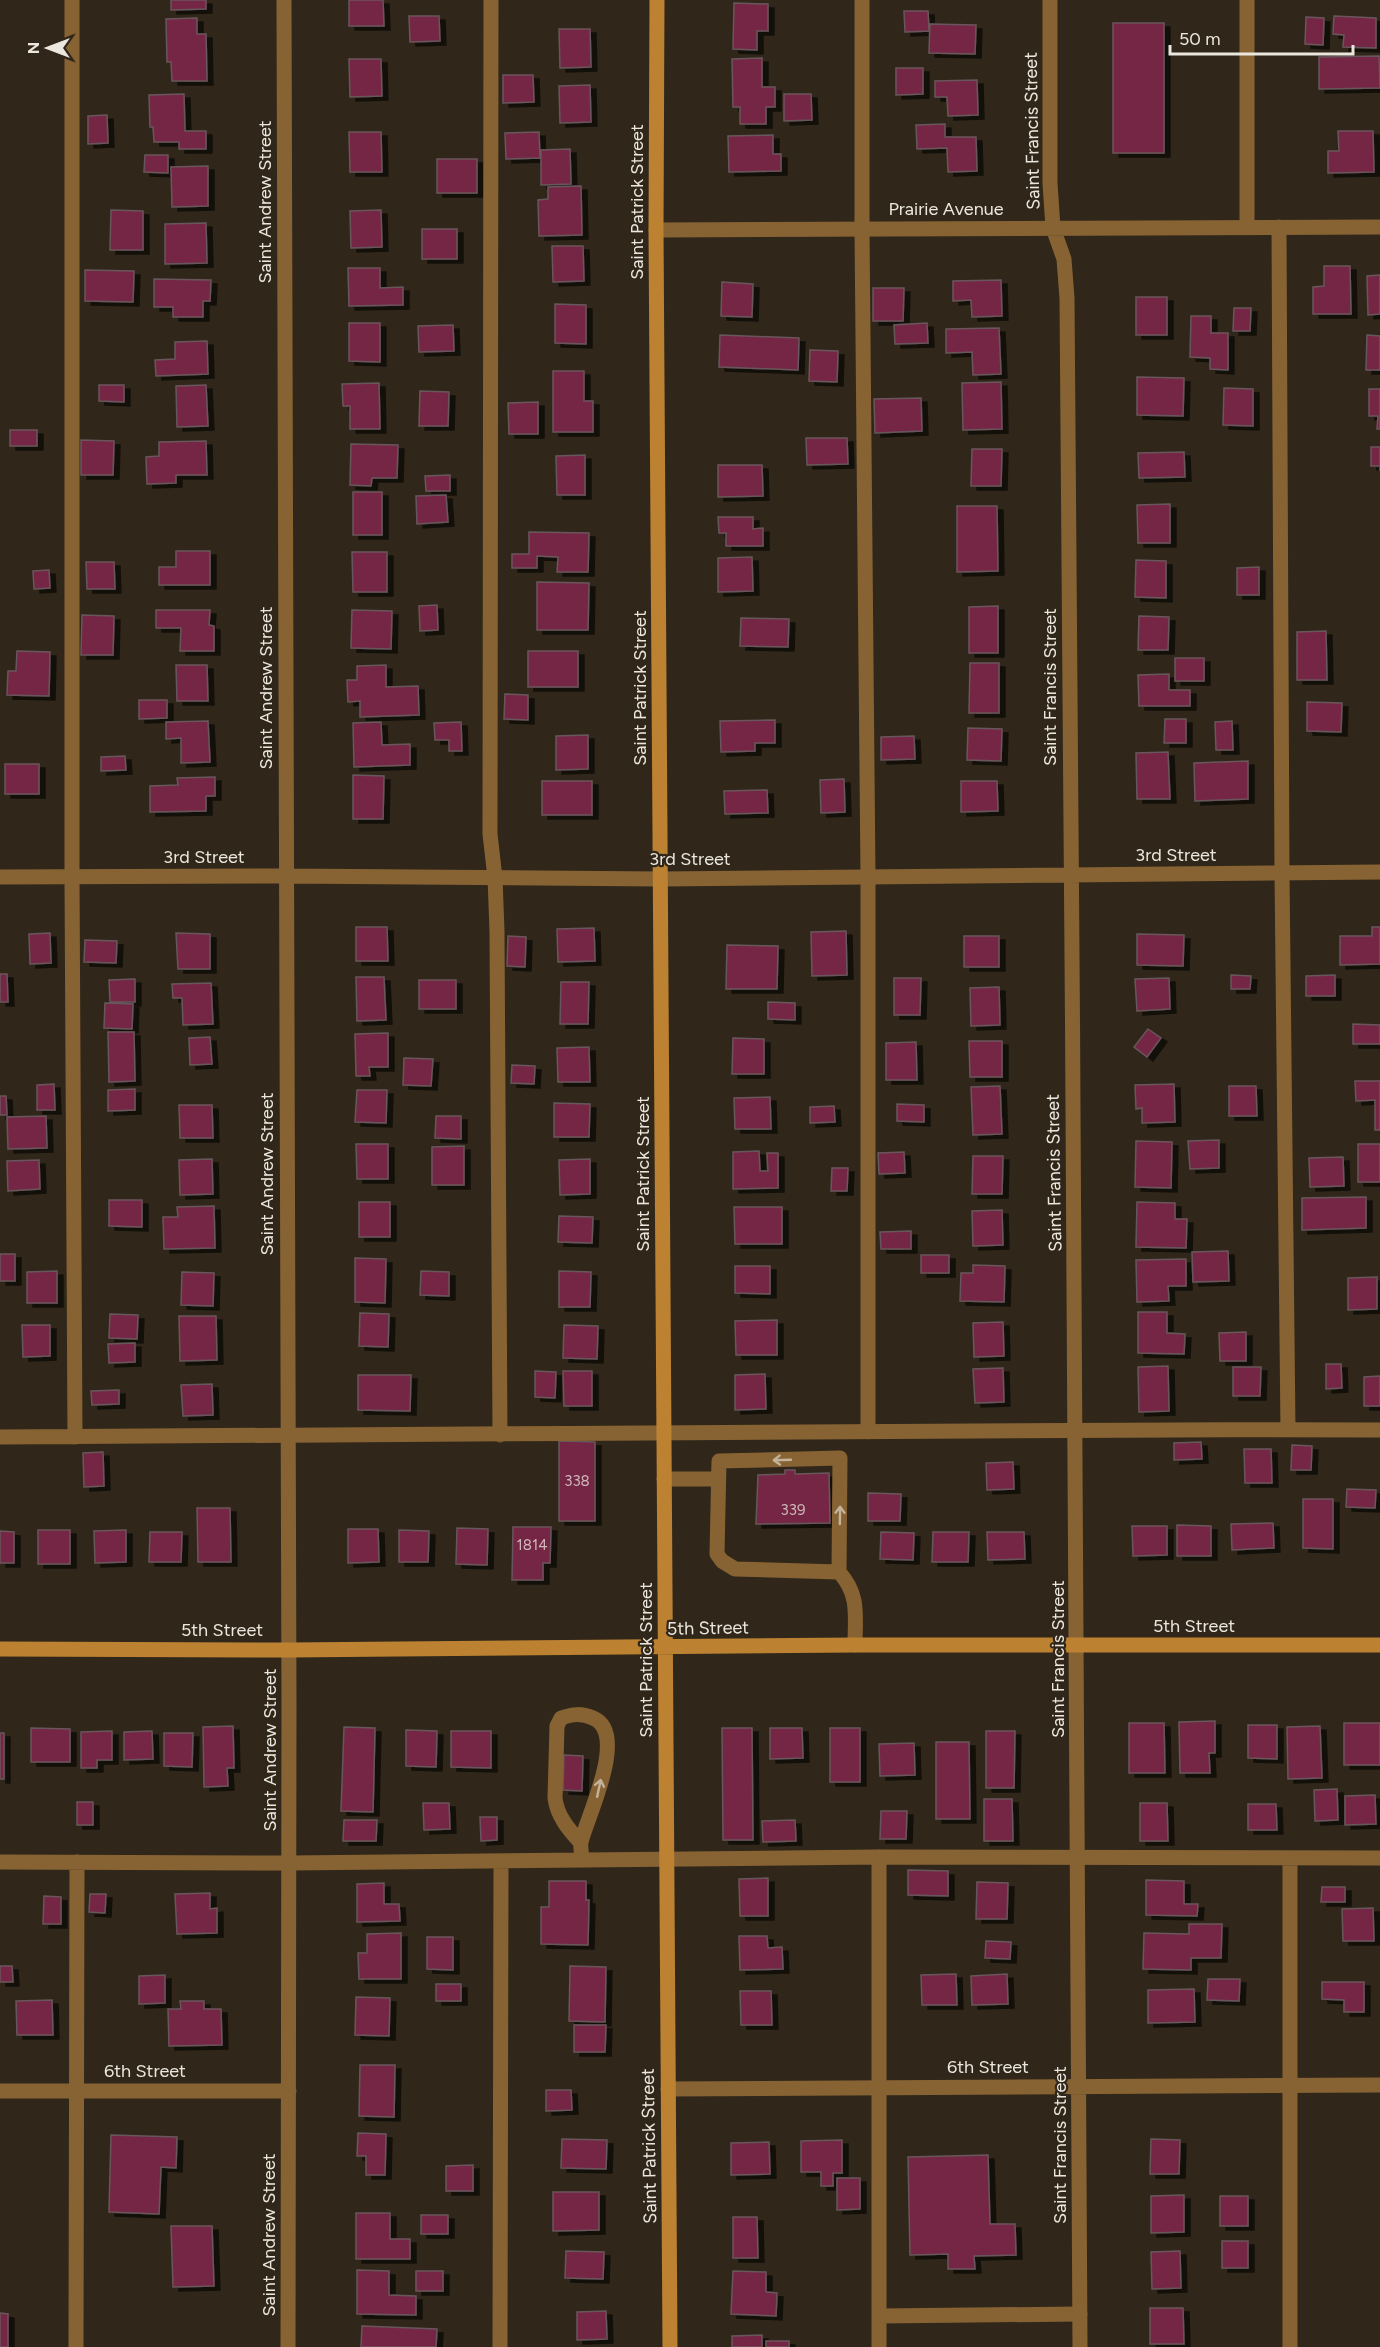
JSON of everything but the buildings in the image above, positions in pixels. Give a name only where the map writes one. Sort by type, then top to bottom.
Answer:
[{"type":"main road","name":"Saint Patrick Street","points":[[657,0],[656,230],[670,2347]]},
{"type":"main road","name":"5th Street","points":[[0,1649],[289,1650],[855,1645],[1380,1645]]},
{"type":"street","points":[[72,0],[72,877],[75,1437]]},
{"type":"street","name":"Saint Andrew Street","points":[[284,0],[289,1650],[288,2347]]},
{"type":"street","points":[[491,0],[490,834],[495,878],[497,931],[500,1435]]},
{"type":"street","points":[[862,0],[861,229],[868,877],[868,1432]]},
{"type":"street","name":"Saint Francis Street","points":[[1050,0],[1050,183],[1053,228],[1064,259],[1067,298],[1078,1646],[1080,2347]]},
{"type":"street","points":[[1247,0],[1247,227]]},
{"type":"street","name":"Prairie Avenue","points":[[656,230],[1380,226]]},
{"type":"street","points":[[1279,227],[1281,873],[1288,1430]]},
{"type":"street","name":"3rd Street","points":[[0,877],[286,876],[661,879],[1380,872]]},
{"type":"street","points":[[0,1437],[1380,1430]]},
{"type":"street","points":[[839,1572],[735,1569],[722,1561],[717,1554],[719,1461],[840,1458],[839,1572],[850,1584],[855,1599],[855,1645]]},
{"type":"street","points":[[664,1479],[718,1479]]},
{"type":"street","points":[[581,1843],[556,1808],[555,1798],[557,1726],[561,1718],[582,1714],[596,1719],[604,1726],[607,1749],[599,1792],[581,1843],[582,1860]]},
{"type":"street","points":[[879,1857],[879,2347]]},
{"type":"street","points":[[0,1862],[289,1863],[879,1857],[1380,1858]]},
{"type":"street","points":[[1290,1858],[1290,2347]]},
{"type":"street","points":[[500,2347],[501,1861]]},
{"type":"street","points":[[76,2347],[77,1862]]},
{"type":"street","name":"6th Street","points":[[668,2089],[1380,2085]]},
{"type":"street","name":"6th Street","points":[[0,2091],[289,2091]]},
{"type":"street","points":[[879,2316],[1080,2314]]}]
